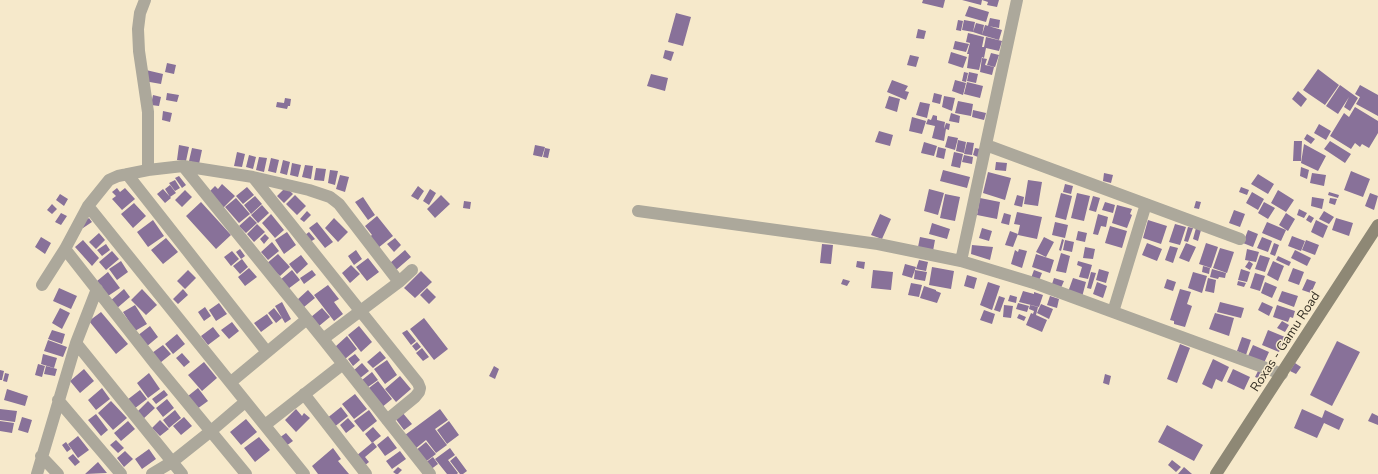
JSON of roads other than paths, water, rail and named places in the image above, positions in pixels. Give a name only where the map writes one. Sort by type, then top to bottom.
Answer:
[{"type":"main road","name":"Roxas - Gamu Road","points":[[1216,474],[1378,225]]},
{"type":"street","points":[[145,0],[140,13],[138,29],[139,51],[148,112],[148,170]]},
{"type":"street","points":[[961,261],[1017,0]]},
{"type":"street","points":[[986,145],[1240,239]]},
{"type":"street","points":[[184,166],[430,474]]},
{"type":"street","points":[[42,285],[65,249],[88,206],[108,180],[118,176],[148,170],[184,166],[253,176],[320,193],[330,197],[339,204],[399,282]]},
{"type":"street","points":[[127,174],[267,352]]},
{"type":"street","points":[[253,176],[418,383],[420,388],[415,397],[387,420]]},
{"type":"street","points":[[1113,312],[1146,204]]},
{"type":"street","points":[[88,206],[304,474]]},
{"type":"street","points":[[638,211],[878,244],[961,261],[1037,284],[1282,374]]},
{"type":"street","points":[[65,249],[246,474]]},
{"type":"street","points":[[323,339],[361,312],[412,270]]},
{"type":"street","points":[[37,474],[41,456],[76,343],[97,289]]},
{"type":"street","points":[[231,382],[307,319]]},
{"type":"street","points":[[76,343],[182,474]]},
{"type":"street","points":[[265,425],[343,364]]},
{"type":"street","points":[[304,394],[366,474]]},
{"type":"street","points":[[58,400],[121,474]]},
{"type":"street","points":[[152,474],[172,462],[245,402]]},
{"type":"street","points":[[41,456],[58,474]]}]
